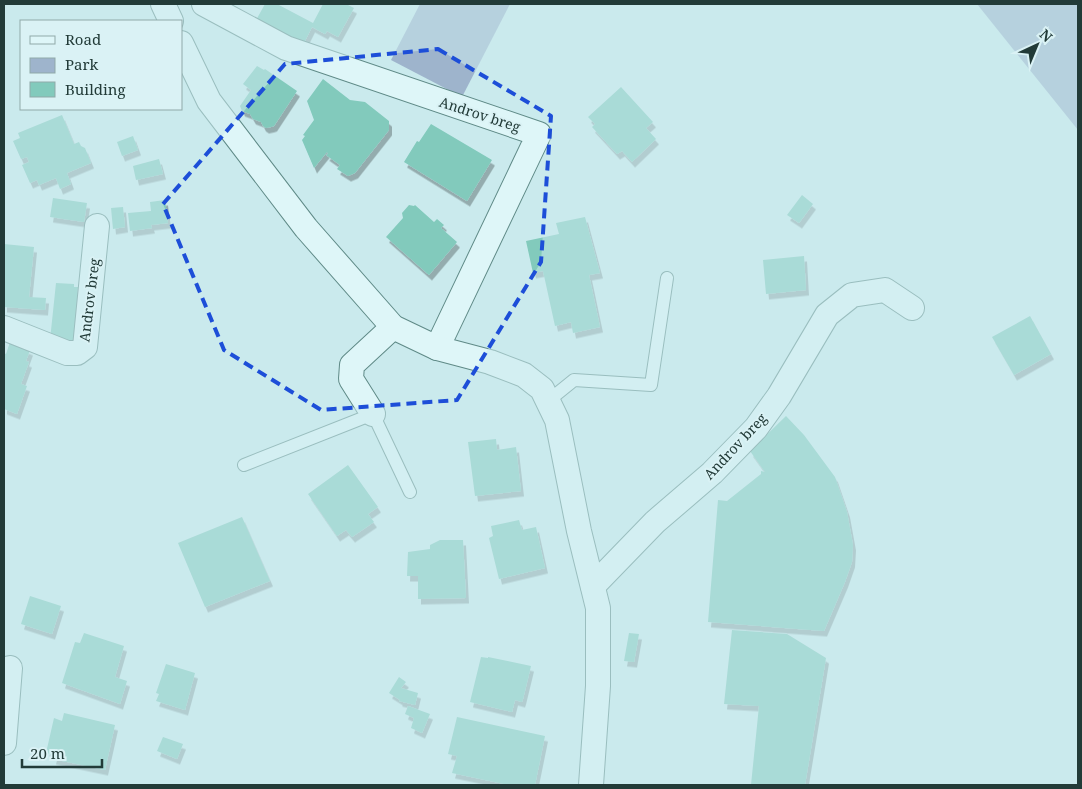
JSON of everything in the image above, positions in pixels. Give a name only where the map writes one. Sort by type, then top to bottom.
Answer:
[{"type":"street","points":[[163,4],[171,20]]},
{"type":"street","name":"Androv breg","points":[[204,4],[286,48],[539,134],[437,348]]},
{"type":"street","points":[[182,45],[209,101],[306,228],[393,327],[437,348],[490,362],[524,375],[542,389],[557,420],[579,530],[598,608],[598,686],[591,785]]},
{"type":"street","name":"Androv breg","points":[[4,328],[67,353],[77,352],[85,347],[97,226]]},
{"type":"street","name":"Androv breg","points":[[593,586],[656,522],[712,473],[756,428],[779,396],[827,315],[852,294],[885,290],[912,308]]},
{"type":"street","points":[[373,414],[351,379],[352,365],[393,327]]},
{"type":"street","points":[[4,743],[10,668]]},
{"type":"lane","points":[[548,401],[574,380],[651,385],[667,278]]},
{"type":"lane","points":[[244,465],[373,414],[410,492]]},
{"type":"highlighted area","points":[[438,49],[551,116],[541,262],[457,400],[321,410],[224,350],[163,204],[285,64]]},
{"type":"green space","points":[[420,4],[510,4],[462,97],[391,60]]},
{"type":"green space","points":[[977,4],[1078,4],[1078,130]]},
{"type":"building","points":[[265,4],[277,4],[313,23],[323,4],[346,4],[354,8],[338,37],[327,31],[325,34],[312,27],[302,47],[255,22]]},
{"type":"building","points":[[257,66],[265,69],[297,91],[274,126],[266,128],[261,122],[253,119],[250,114],[242,111],[240,106],[251,90],[243,84]]},
{"type":"building","points":[[323,79],[350,100],[365,102],[389,121],[389,130],[355,173],[348,176],[337,169],[340,165],[326,155],[328,154],[327,152],[314,168],[302,140],[305,136],[303,135],[314,120],[307,101]]},
{"type":"building","points":[[621,87],[653,122],[646,128],[656,139],[632,162],[622,151],[617,154],[592,127],[595,124],[588,117]]},
{"type":"building","points":[[62,115],[74,144],[79,142],[85,148],[91,163],[67,173],[71,184],[60,189],[56,178],[39,185],[37,180],[30,183],[22,165],[29,162],[27,157],[21,159],[13,141],[20,138],[18,133]]},
{"type":"building","points":[[431,124],[492,160],[467,201],[404,162],[417,141],[419,142]]},
{"type":"building","points":[[133,136],[138,150],[122,156],[117,142]]},
{"type":"building","points":[[159,159],[163,174],[136,180],[133,166]]},
{"type":"building","points":[[802,195],[813,204],[799,223],[787,215]]},
{"type":"building","points":[[53,198],[87,203],[84,222],[50,217]]},
{"type":"building","points":[[165,200],[168,223],[151,225],[152,228],[130,231],[128,213],[151,211],[150,202]]},
{"type":"building","points":[[409,205],[415,205],[434,222],[437,219],[444,225],[441,228],[457,242],[429,275],[386,237],[403,218],[402,213]]},
{"type":"building","points":[[123,207],[125,227],[113,229],[111,208]]},
{"type":"building","points":[[585,217],[600,273],[589,275],[600,327],[573,333],[571,322],[555,326],[543,271],[533,273],[526,241],[559,234],[556,223]]},
{"type":"building","points":[[4,244],[34,247],[29,297],[46,298],[45,310],[4,307]]},
{"type":"building","points":[[804,256],[806,290],[766,294],[763,260]]},
{"type":"building","points":[[56,283],[74,284],[74,287],[78,287],[73,341],[50,340]]},
{"type":"building","points":[[1030,316],[1051,354],[1014,375],[992,337]]},
{"type":"building","points":[[10,342],[30,350],[26,361],[29,362],[21,384],[27,386],[17,414],[4,409],[4,353],[6,354]]},
{"type":"building","points":[[786,416],[804,435],[835,477],[847,512],[853,545],[852,562],[845,582],[824,631],[708,622],[718,500],[727,501],[761,474],[761,471],[765,472],[750,451]]},
{"type":"building","points":[[496,439],[497,450],[516,447],[521,491],[475,496],[468,442]]},
{"type":"building","points":[[348,465],[378,507],[368,514],[374,522],[352,537],[346,530],[337,536],[308,494]]},
{"type":"building","points":[[242,517],[270,581],[205,607],[178,543]]},
{"type":"building","points":[[519,520],[522,530],[536,527],[545,568],[499,579],[489,538],[493,536],[491,526]]},
{"type":"building","points":[[440,540],[463,540],[466,598],[418,599],[418,576],[407,576],[408,552],[430,549],[430,545]]},
{"type":"building","points":[[30,596],[61,606],[52,634],[21,624]]},
{"type":"building","points":[[732,630],[787,634],[826,658],[805,785],[751,785],[759,706],[724,704]]},
{"type":"building","points":[[84,633],[124,646],[115,677],[127,681],[120,704],[62,683],[75,642],[80,643]]},
{"type":"building","points":[[629,633],[639,634],[634,662],[624,661]]},
{"type":"building","points":[[481,657],[531,666],[522,702],[515,700],[512,712],[470,702]]},
{"type":"building","points":[[166,664],[195,673],[185,710],[156,701],[159,694],[156,693]]},
{"type":"building","points":[[399,677],[406,682],[401,688],[418,693],[415,705],[399,701],[389,693]]},
{"type":"building","points":[[408,706],[430,714],[422,733],[411,728],[414,718],[405,714]]},
{"type":"building","points":[[64,713],[115,725],[105,770],[53,759],[54,755],[46,753],[54,718],[62,721]]},
{"type":"building","points":[[457,717],[545,736],[535,785],[509,785],[452,773],[457,756],[448,754]]},
{"type":"building","points":[[163,737],[183,744],[177,759],[157,751]]}]
